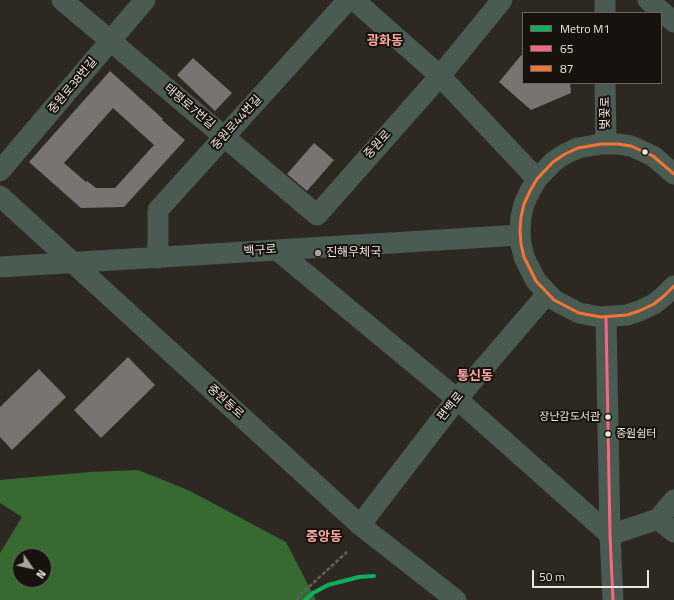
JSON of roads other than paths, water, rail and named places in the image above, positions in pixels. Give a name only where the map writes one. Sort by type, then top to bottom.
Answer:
[{"type":"street","name":"태평로7번길","points":[[62,0],[317,215]]},
{"type":"street","name":"중원로38번길","points":[[0,171],[145,0]]},
{"type":"street","name":"중원로44번길","points":[[158,258],[158,210],[348,0]]},
{"type":"street","points":[[354,0],[440,76],[537,179]]},
{"type":"street","name":"중원로","points":[[317,215],[440,76],[502,0]]},
{"type":"street","points":[[605,0],[605,12]]},
{"type":"street","points":[[648,0],[674,22]]},
{"type":"street","name":"벚꽃로","points":[[606,84],[606,144]]},
{"type":"street","points":[[672,168],[642,151],[624,145],[606,144],[587,146],[569,152],[550,165],[537,179],[523,208],[520,235],[527,265],[536,281],[547,294],[558,303],[574,311],[606,318],[623,316],[643,310],[657,302],[674,286]]},
{"type":"street","name":"중원동로","points":[[0,196],[360,525],[456,600]]},
{"type":"street","points":[[317,215],[318,248]]},
{"type":"street","name":"백구로","points":[[0,267],[520,235]]},
{"type":"street","points":[[277,250],[457,399],[610,535]]},
{"type":"street","name":"편백로","points":[[360,525],[457,399],[547,294]]},
{"type":"street","points":[[606,318],[610,535],[614,600]]},
{"type":"street","points":[[610,535],[658,519],[674,500]]},
{"type":"street","points":[[658,519],[674,532]]},
{"type":"metro line","name":"M1","points":[[305,600],[313,593],[328,585],[359,577],[374,576]]},
{"type":"place","name":"진해우체국","points":[[318,253]]},
{"type":"place","name":"장난감도서관","points":[[608,417]]},
{"type":"place","name":"중원쉼터","points":[[608,434]]},
{"type":"district","name":"광화동","points":[[385,42]]},
{"type":"district","name":"통신동","points":[[475,377]]},
{"type":"district","name":"중앙동","points":[[324,538]]}]
